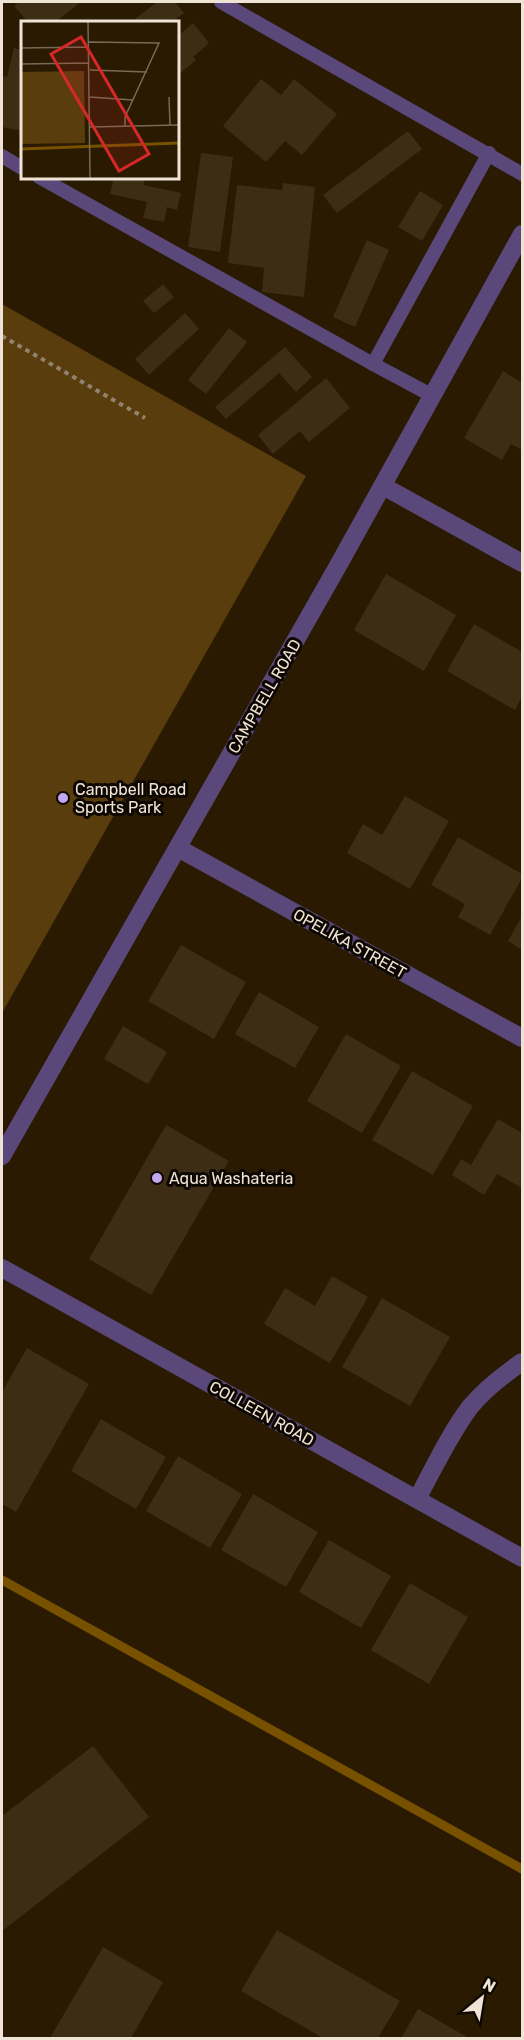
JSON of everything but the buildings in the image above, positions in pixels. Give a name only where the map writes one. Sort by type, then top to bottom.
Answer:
[{"type":"street","name":"CAMPBELL ROAD","points":[[2,1156],[383,486],[431,395],[522,234]]},
{"type":"street","points":[[383,486],[522,563]]},
{"type":"street","name":"OPELIKA STREET","points":[[178,848],[522,1038]]},
{"type":"street","name":"COLLEEN ROAD","points":[[2,1268],[522,1557]]},
{"type":"street","points":[[417,1499],[471,1406],[497,1379],[522,1362]]},
{"type":"lane","points":[[221,2],[489,153],[522,174]]},
{"type":"lane","points":[[373,364],[489,153]]},
{"type":"lane","points":[[2,156],[21,167]]},
{"type":"lane","points":[[41,178],[431,395]]},
{"type":"path","points":[[2,336],[145,418]]},
{"type":"shaded area","name":"Campbell Road Sports Park","points":[[2,304],[306,476],[2,1013]]},
{"type":"waterway","points":[[2,1580],[522,1869]]},
{"type":"place","name":"Campbell Road Sports Park","points":[[63,798]]},
{"type":"place","name":"Aqua Washateria","points":[[157,1178]]}]
